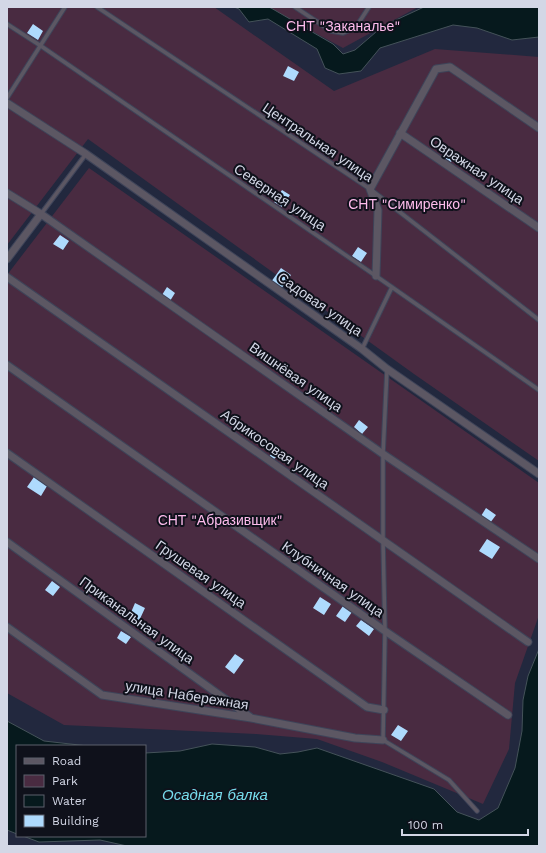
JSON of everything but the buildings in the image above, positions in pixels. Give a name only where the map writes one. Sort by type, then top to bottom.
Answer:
[{"type":"street","points":[[376,276],[378,210],[370,189],[436,68],[450,67],[539,128]]},
{"type":"street","name":"Садовая улица","points":[[7,103],[86,154],[362,349],[387,369],[539,474]]},
{"type":"street","name":"Овражная улица","points":[[400,133],[539,228]]},
{"type":"street","name":"Вишнёвая улица","points":[[7,193],[41,214],[383,454],[539,559]]},
{"type":"street","points":[[7,259],[41,214]]},
{"type":"street","name":"Абрикосовая улица","points":[[7,277],[528,642]]},
{"type":"street","name":"Клубничная улица","points":[[7,365],[385,631],[508,715]]},
{"type":"street","name":"Грушевая улица","points":[[7,453],[367,708],[384,710]]},
{"type":"street","name":"Приканальная улица","points":[[7,542],[251,718]]},
{"type":"street","name":"улица Набережная","points":[[7,627],[102,695],[251,718],[355,738],[383,740]]},
{"type":"lane","points":[[7,98],[65,7]]},
{"type":"lane","name":"Центральная улица","points":[[97,7],[370,189],[539,320]]},
{"type":"lane","points":[[295,7],[331,31],[343,33],[356,27],[369,7]]},
{"type":"lane","name":"Северная улица","points":[[7,24],[392,287],[539,390]]},
{"type":"lane","points":[[41,214],[86,154]]},
{"type":"lane","points":[[362,349],[392,287]]},
{"type":"lane","points":[[387,369],[383,454],[385,631],[383,740],[449,780],[477,811]]},
{"type":"green space","name":"СНТ \"Симиренко\"","points":[[7,7],[214,7],[334,91],[435,49],[539,57],[539,461],[414,374],[88,139],[7,245]]},
{"type":"green space","name":"СНТ \"Заканалье\"","points":[[267,7],[418,7],[343,48]]},
{"type":"green space","name":"СНТ \"Абразивщик\"","points":[[89,168],[539,483],[539,615],[515,683],[509,749],[483,804],[382,762],[317,739],[256,734],[64,725],[7,693],[7,275]]},
{"type":"water","points":[[234,7],[271,8],[333,44],[343,54],[355,50],[383,26],[424,7],[539,7],[539,37],[512,40],[477,28],[453,25],[380,48],[361,71],[339,74],[325,68],[317,49],[268,19],[249,22],[239,9]]},
{"type":"water","name":"Осадная балка","points":[[539,649],[539,846],[127,846],[100,840],[39,842],[26,837],[146,837],[146,753],[180,751],[212,744],[255,747],[280,754],[317,748],[434,789],[457,812],[479,820],[498,808],[515,768],[522,731],[523,700],[528,676]]},
{"type":"water","points":[[7,721],[44,741],[79,745],[16,745],[16,834],[7,830]]}]
